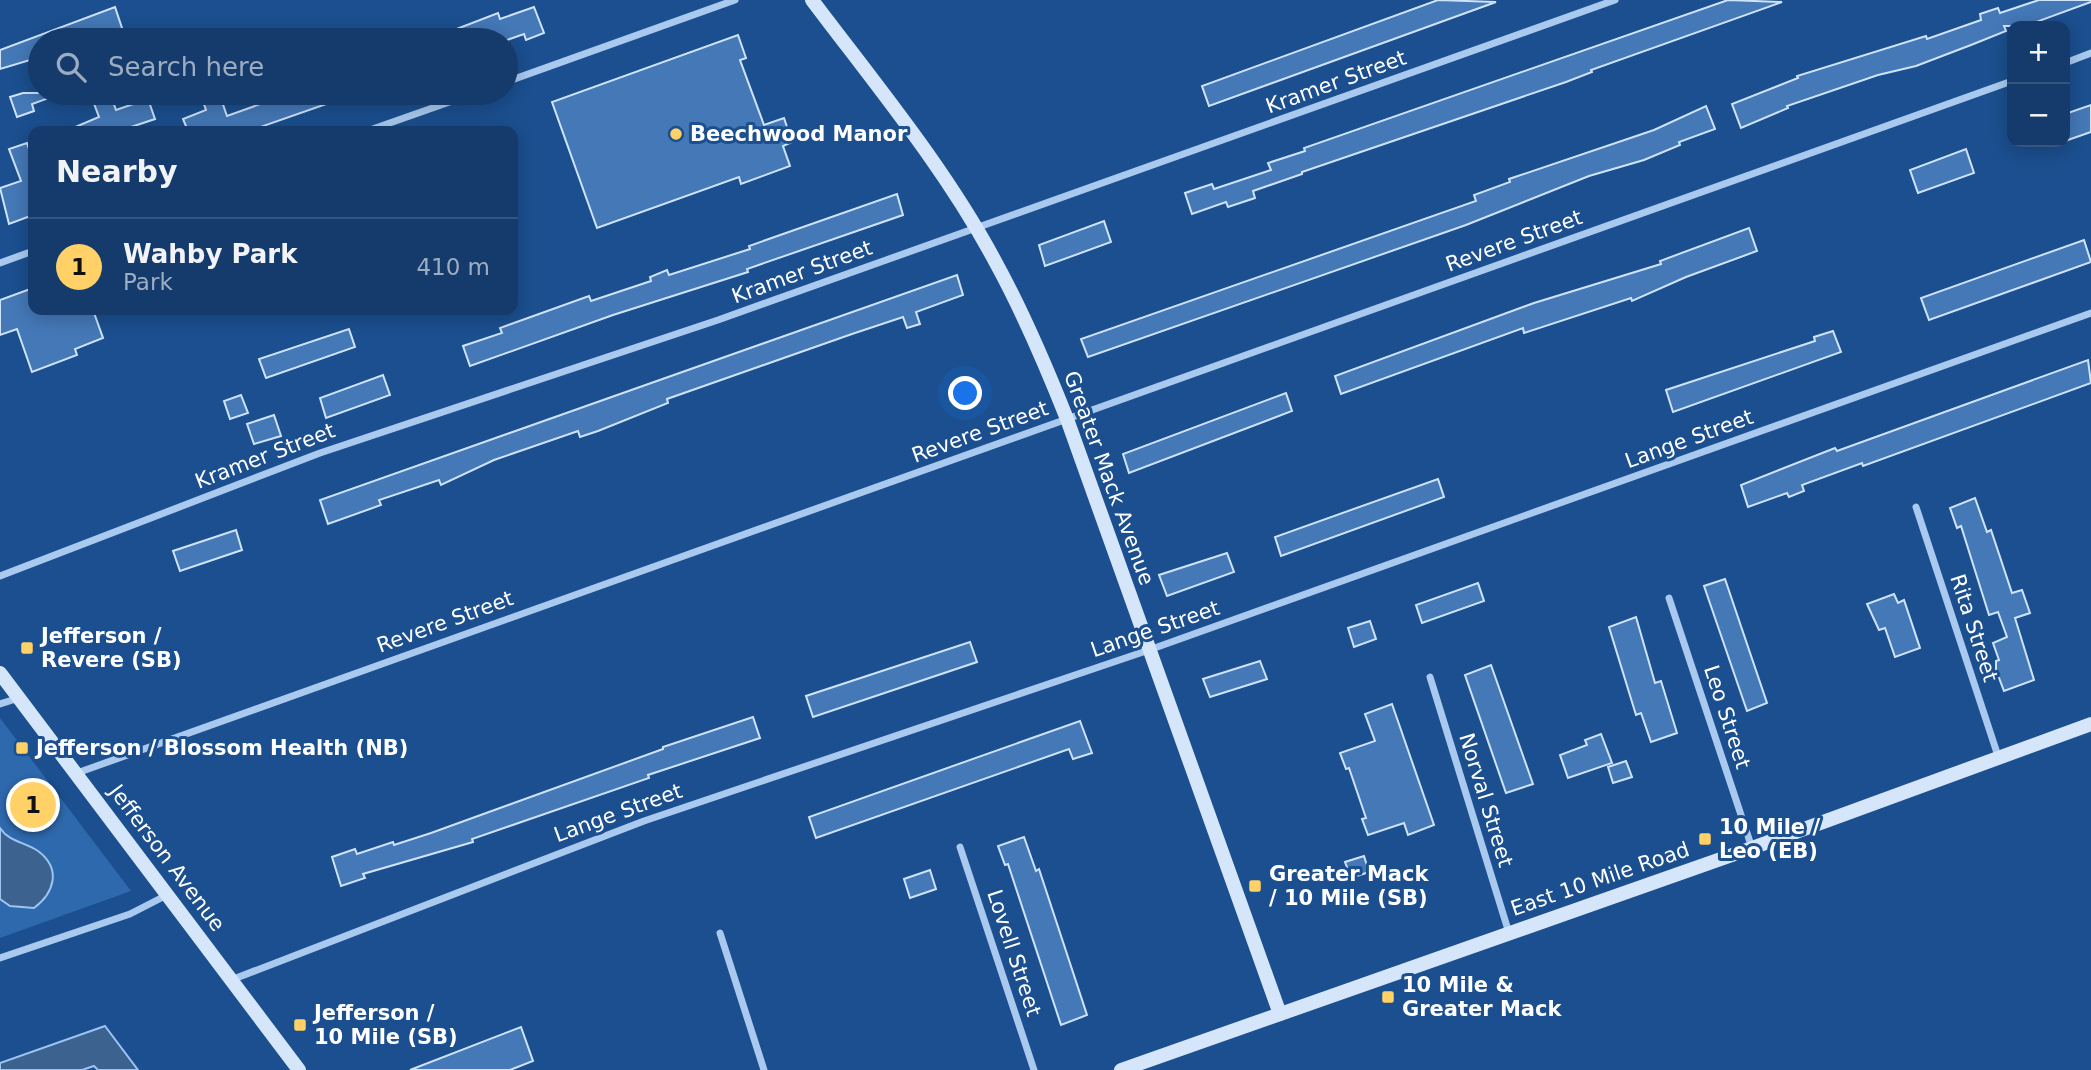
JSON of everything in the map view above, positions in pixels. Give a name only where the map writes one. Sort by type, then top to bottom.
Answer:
[{"type":"street","points":[[518,78],[734,0]]},
{"type":"street","name":"Greater Mack Avenue","points":[[812,0],[933,162],[976,228],[1027,324],[1067,419],[1280,1014]]},
{"type":"street","name":"Kramer Street","points":[[0,576],[320,453],[718,320],[1615,0]]},
{"type":"street","points":[[2070,61],[2091,53]]},
{"type":"street","name":"Revere Street","points":[[77,773],[2007,83]]},
{"type":"street","points":[[381,126],[441,105]]},
{"type":"street","points":[[0,263],[28,253]]},
{"type":"street","name":"Lange Street","points":[[231,980],[644,821],[1149,650],[2091,313]]},
{"type":"street","name":"Rita Street","points":[[1916,508],[1999,760]]},
{"type":"street","name":"Leo Street","points":[[1669,598],[1752,848]]},
{"type":"street","name":"Jefferson Avenue","points":[[0,673],[299,1070]]},
{"type":"street","name":"Norval Street","points":[[1430,677],[1509,933]]},
{"type":"street","points":[[0,704],[20,698]]},
{"type":"street","name":"East 10 Mile Road","points":[[1121,1070],[1999,760],[2091,724]]},
{"type":"street","name":"Lovell Street","points":[[960,847],[1034,1070]]},
{"type":"street","points":[[0,958],[130,914],[168,895]]},
{"type":"street","points":[[720,933],[764,1070]]},
{"type":"shaded area","points":[[0,718],[131,891],[0,938]]},
{"type":"shaded area","points":[[0,828],[13,839],[38,851],[50,865],[53,873],[50,888],[34,908],[10,906],[0,899]]},
{"type":"shaded area","points":[[105,1026],[138,1070],[98,1070],[94,1066],[82,1070],[0,1070],[0,1063]]},
{"type":"building","points":[[1438,0],[1496,2],[1209,106],[1202,86]]},
{"type":"building","points":[[1728,0],[1782,2],[1591,70],[1592,72],[1566,82],[1302,172],[1253,191],[1255,198],[1228,207],[1226,202],[1192,214],[1185,193],[1212,184],[1214,189],[1271,170],[1268,163],[1305,151],[1304,148]]},
{"type":"building","points":[[2039,0],[2091,0],[2039,21],[2007,21],[2007,26],[2004,26],[2006,31],[1916,66],[1878,75],[1787,106],[1788,108],[1741,128],[1732,104],[1798,78],[1797,76],[1926,36],[1927,39],[1981,20],[1980,14],[1998,8],[2000,13]]},
{"type":"building","points":[[115,7],[122,28],[59,28]]},
{"type":"building","points":[[534,7],[544,33],[526,40],[524,34],[518,36],[518,28],[459,28],[498,13],[500,19]]},
{"type":"building","name":"Beechwood Manor","points":[[738,35],[746,58],[740,60],[764,125],[784,118],[792,142],[783,146],[790,166],[741,184],[739,177],[597,228],[552,102]]},
{"type":"building","points":[[28,40],[28,61],[0,69],[0,50]]},
{"type":"building","points":[[28,93],[28,105],[32,105],[34,111],[17,117],[10,97]]},
{"type":"building","points":[[94,105],[114,105],[116,110],[131,105],[150,105],[155,119],[134,126],[78,126],[99,117]]},
{"type":"building","points":[[204,105],[223,105],[227,116],[258,105],[323,105],[263,126],[186,126],[183,119],[206,110]]},
{"type":"building","points":[[2091,105],[2091,132],[2070,139],[2070,112]]},
{"type":"building","points":[[1706,106],[1715,129],[1679,142],[1680,145],[1644,160],[1589,176],[1466,225],[1088,357],[1081,339],[1476,201],[1474,195],[1510,182],[1509,179],[1654,130]]},
{"type":"building","points":[[27,143],[28,146],[28,217],[9,224],[0,188],[21,181],[9,149]]},
{"type":"building","points":[[1966,149],[1974,173],[1918,193],[1910,170]]},
{"type":"building","points":[[897,194],[903,215],[747,269],[748,272],[613,315],[470,366],[463,346],[502,333],[500,328],[589,296],[591,301],[651,281],[650,277],[667,270],[669,275],[750,249],[749,246]]},
{"type":"building","points":[[1104,221],[1111,242],[1045,266],[1039,245]]},
{"type":"building","points":[[1749,228],[1757,251],[1686,277],[1632,301],[1631,298],[1524,333],[1523,328],[1341,394],[1335,376],[1534,303],[1661,264],[1660,261]]},
{"type":"building","points":[[2084,240],[2091,262],[1929,320],[1921,298]]},
{"type":"building","points":[[957,275],[963,295],[916,312],[920,324],[907,328],[903,317],[852,334],[667,399],[668,403],[598,431],[580,437],[578,431],[494,460],[441,485],[439,480],[379,500],[381,505],[328,524],[320,500]]},
{"type":"building","points":[[28,290],[28,315],[95,315],[103,338],[75,349],[77,355],[32,372],[17,329],[0,335],[0,300]]},
{"type":"building","points":[[349,329],[355,347],[266,378],[259,359]]},
{"type":"building","points":[[1833,331],[1841,352],[1673,412],[1666,390],[1815,341],[1814,337]]},
{"type":"building","points":[[2088,360],[2091,383],[1863,466],[1862,463],[1802,485],[1804,491],[1789,497],[1787,493],[1748,507],[1741,485],[1835,448],[1837,451]]},
{"type":"building","points":[[383,375],[390,395],[326,418],[320,398]]},
{"type":"building","points":[[1286,393],[1292,411],[1129,473],[1123,454]]},
{"type":"building","points":[[241,395],[248,413],[230,419],[224,401]]},
{"type":"building","points":[[274,415],[281,436],[254,444],[247,424]]},
{"type":"building","points":[[1438,479],[1444,497],[1281,556],[1275,537]]},
{"type":"building","points":[[1975,498],[1987,532],[1991,530],[2012,593],[2022,590],[2030,613],[2015,618],[2034,680],[2004,691],[1996,670],[1996,661],[1999,660],[1993,643],[2007,637],[1998,612],[1989,615],[1961,526],[1957,528],[1950,508]]},
{"type":"building","points":[[236,530],[242,550],[180,571],[173,551]]},
{"type":"building","points":[[1227,553],[1234,572],[1167,596],[1159,575]]},
{"type":"building","points":[[1725,579],[1767,703],[1747,711],[1704,586]]},
{"type":"building","points":[[1478,583],[1484,601],[1422,623],[1416,605]]},
{"type":"building","points":[[1894,594],[1898,603],[1904,600],[1920,648],[1895,657],[1885,628],[1879,630],[1867,604]]},
{"type":"building","points":[[1636,617],[1655,683],[1661,681],[1677,733],[1651,742],[1641,713],[1636,715],[1609,627]]},
{"type":"building","points":[[1370,621],[1376,639],[1354,647],[1348,628]]},
{"type":"building","points":[[970,642],[977,662],[813,717],[806,696]]},
{"type":"building","points":[[1260,661],[1267,679],[1210,697],[1203,679]]},
{"type":"building","points":[[1491,665],[1533,784],[1506,793],[1465,675]]},
{"type":"building","points":[[1392,704],[1434,825],[1408,835],[1404,823],[1368,835],[1362,819],[1366,818],[1349,768],[1346,769],[1340,753],[1375,741],[1365,714]]},
{"type":"building","points":[[753,717],[760,738],[648,775],[649,778],[472,839],[473,842],[363,874],[365,878],[341,886],[332,857],[355,849],[357,854],[431,833],[663,747]]},
{"type":"building","points":[[1080,721],[1092,753],[1073,759],[1069,749],[816,838],[809,817]]},
{"type":"building","points":[[1601,734],[1612,763],[1568,778],[1560,755],[1587,745],[1585,740]]},
{"type":"building","points":[[1626,761],[1632,777],[1613,783],[1608,767]]},
{"type":"building","points":[[1024,837],[1036,871],[1039,869],[1087,1015],[1061,1025],[1008,864],[1005,865],[998,846]]},
{"type":"building","points":[[1364,856],[1369,872],[1351,878],[1345,862]]},
{"type":"building","points":[[930,870],[936,889],[910,898],[904,879]]},
{"type":"building","points":[[521,1027],[533,1061],[510,1070],[410,1070]]},
{"type":"place","name":"Beechwood Manor","points":[[676,134]]},
{"type":"place","name":"Jefferson / Revere (SB)","points":[[27,648]]},
{"type":"place","name":"Jefferson / Blossom Health (NB)","points":[[22,748]]},
{"type":"place","name":"Wahby Park","points":[[33,805]]},
{"type":"place","name":"10 Mile / Leo (EB)","points":[[1705,839]]},
{"type":"place","name":"Greater Mack / 10 Mile (SB)","points":[[1255,886]]},
{"type":"place","name":"10 Mile & Greater Mack","points":[[1388,997]]},
{"type":"place","name":"Jefferson / 10 Mile (SB)","points":[[300,1025]]}]
